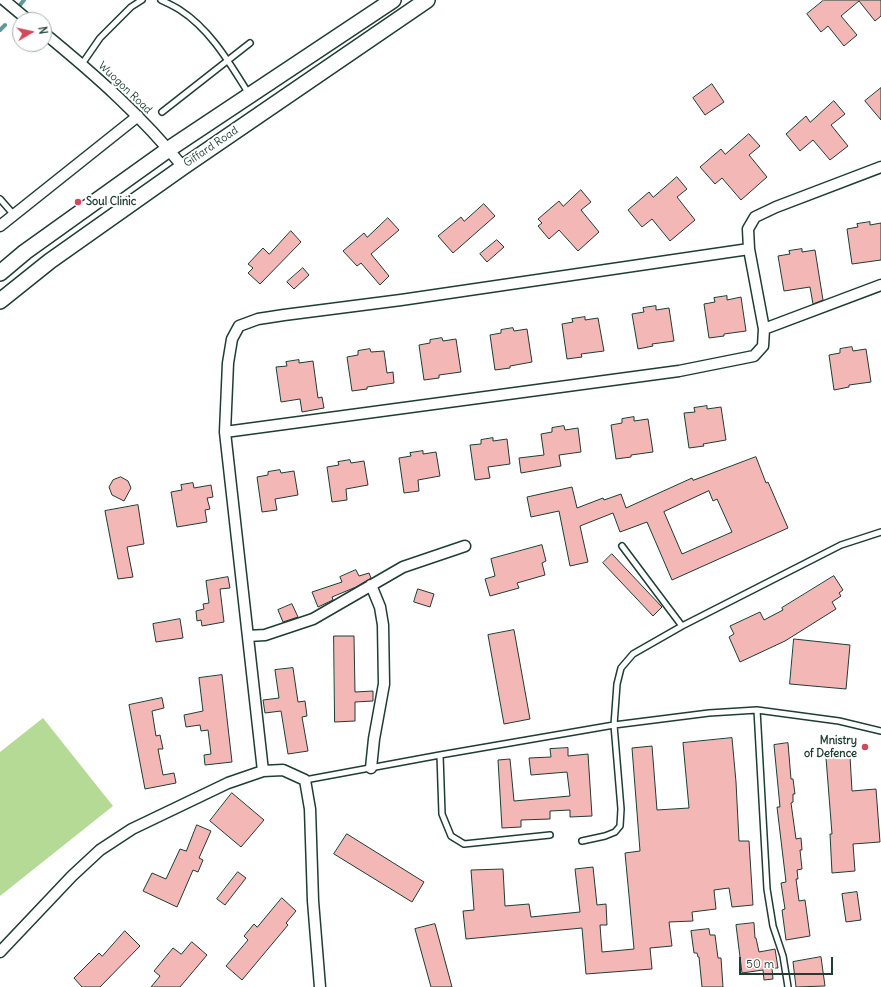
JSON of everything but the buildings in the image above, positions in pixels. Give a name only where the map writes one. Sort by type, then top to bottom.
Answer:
[{"type":"main road","name":"Giffard Road","points":[[0,273],[25,252],[169,149],[393,0]]},
{"type":"main road","name":"Giffard Road","points":[[0,301],[50,261],[183,167],[427,0]]},
{"type":"street","points":[[4,0],[18,12]]},
{"type":"street","name":"Wuogon Road","points":[[52,40],[82,64],[138,116],[169,149],[183,167]]},
{"type":"street","points":[[0,226],[138,116]]},
{"type":"street","points":[[225,432],[679,371],[754,356],[763,346],[764,329],[749,249],[748,229],[755,217],[776,207],[881,167]]},
{"type":"street","points":[[263,771],[225,432],[228,362],[232,339],[239,326],[258,319],[284,315],[409,299],[749,249]]},
{"type":"street","points":[[764,329],[881,286]]},
{"type":"street","points":[[248,636],[265,635],[313,619],[403,567],[465,546]]},
{"type":"street","points":[[371,585],[380,607],[383,625],[384,684],[374,739],[371,768]]},
{"type":"street","points":[[0,952],[72,876],[100,850],[132,829],[228,783],[263,771],[283,770],[305,780],[310,809],[313,901],[320,987]]},
{"type":"lane","points":[[82,64],[100,38],[131,7],[142,0]]},
{"type":"lane","points":[[161,0],[180,9],[197,23],[219,47],[249,95]]},
{"type":"lane","points":[[162,112],[250,43]]},
{"type":"lane","points":[[0,199],[14,214]]},
{"type":"lane","points":[[582,841],[605,836],[615,832],[620,826],[621,809],[614,725],[617,684],[621,668],[633,654],[682,626],[841,545],[881,532]]},
{"type":"lane","points":[[622,546],[682,626]]},
{"type":"lane","points":[[305,780],[614,725],[709,713],[757,710],[838,721],[881,731]]},
{"type":"lane","points":[[757,710],[767,889],[773,926],[783,956],[788,987]]},
{"type":"lane","points":[[440,755],[442,814],[451,836],[464,844],[550,835]]},
{"type":"green space","points":[[43,718],[113,806],[0,896],[0,752]]},
{"type":"waterway","points":[[20,5],[24,0]]},
{"type":"waterway","points":[[0,30],[5,25]]},
{"type":"place","name":"Soul Clinic","points":[[78,202]]},
{"type":"place","name":"Mnistry of Defence","points":[[865,747]]}]
